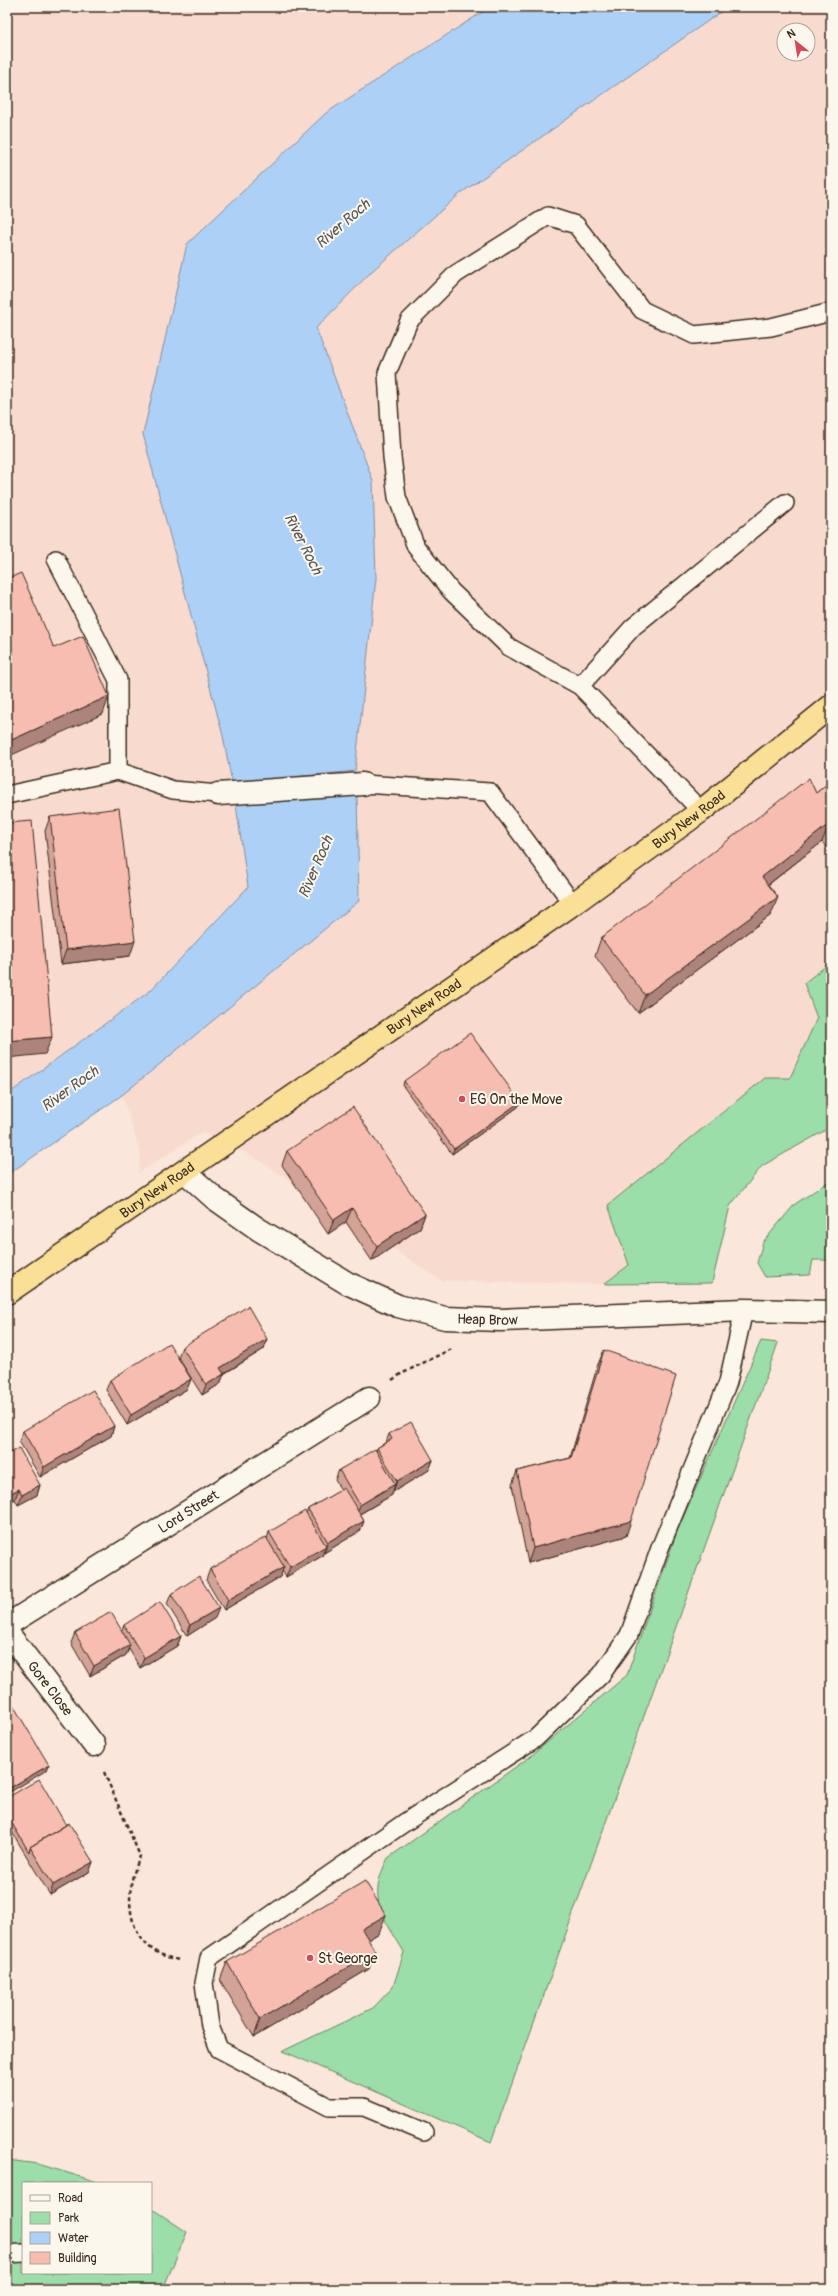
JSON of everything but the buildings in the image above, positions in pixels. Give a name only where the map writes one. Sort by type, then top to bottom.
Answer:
[{"type":"highway","name":"Bury New Road","points":[[7,1293],[573,904],[701,811],[831,706]]},
{"type":"street","points":[[218,794],[362,784]]},
{"type":"street","name":"Heap Brow","points":[[185,1172],[214,1198],[258,1229],[346,1283],[398,1306],[445,1318],[500,1320],[744,1310],[831,1312]]},
{"type":"street","name":"Lord Street","points":[[7,1625],[368,1398]]},
{"type":"street","name":"Gore Close","points":[[7,1632],[94,1745]]},
{"type":"lane","points":[[701,811],[580,686],[509,647],[451,591],[416,547],[397,497],[392,457],[387,373],[409,321],[456,274],[548,216],[576,225],[642,310],[694,335],[771,327],[831,312]]},
{"type":"lane","points":[[580,686],[633,627],[785,503]]},
{"type":"lane","points":[[56,559],[118,680],[118,771]]},
{"type":"lane","points":[[7,795],[118,771],[173,790],[218,794]]},
{"type":"lane","points":[[362,784],[490,792],[573,904]]},
{"type":"lane","points":[[424,2132],[364,2107],[329,2107],[219,2049],[210,2026],[204,1983],[209,1958],[404,1823],[536,1738],[601,1676],[629,1635],[663,1541],[728,1382],[744,1310]]},
{"type":"lane","points":[[7,2254],[22,2253]]},
{"type":"path","points":[[368,1398],[401,1374],[457,1347]]},
{"type":"path","points":[[112,1791],[140,1856],[131,1884],[130,1907],[137,1936],[152,1951],[179,1960],[209,1958]]},
{"type":"shaded area","points":[[7,7],[490,7],[326,113],[223,736],[248,887],[150,991],[7,1095]]},
{"type":"shaded area","points":[[728,7],[831,7],[831,962],[804,983],[817,1018],[790,1078],[629,1265],[604,1284],[442,1281],[254,1157],[202,1132],[138,1173],[141,1154],[122,1095],[359,901],[355,771],[376,578],[373,481],[316,328],[372,271],[461,193]]},
{"type":"green space","points":[[831,962],[831,1127],[762,1166],[730,1206],[712,1283],[604,1284],[629,1265],[608,1205],[765,1078],[790,1078],[817,1018],[804,983]]},
{"type":"green space","points":[[831,1180],[831,1251],[827,1260],[813,1260],[810,1275],[765,1277],[757,1263],[763,1242],[795,1204]]},
{"type":"green space","points":[[761,1341],[778,1343],[491,2142],[283,2051],[373,2008],[393,1987],[404,1952],[384,1918],[378,1897],[378,1885],[388,1858],[531,1756],[627,1675],[678,1529]]},
{"type":"green space","points":[[7,2160],[38,2164],[98,2182],[22,2182],[22,2274],[152,2274],[152,2209],[187,2232],[163,2289],[7,2289]]},
{"type":"water","name":"River Roch","points":[[490,7],[728,7],[461,193],[372,271],[316,328],[373,481],[376,578],[355,771],[232,783],[223,736],[143,434],[187,244],[326,113]]},
{"type":"water","name":"River Roch","points":[[357,790],[359,901],[122,1095],[7,1175],[7,1095],[150,991],[248,887],[235,799]]},
{"type":"place","name":"EG On the Move","points":[[462,1099]]},
{"type":"place","name":"St George","points":[[310,1958]]}]
